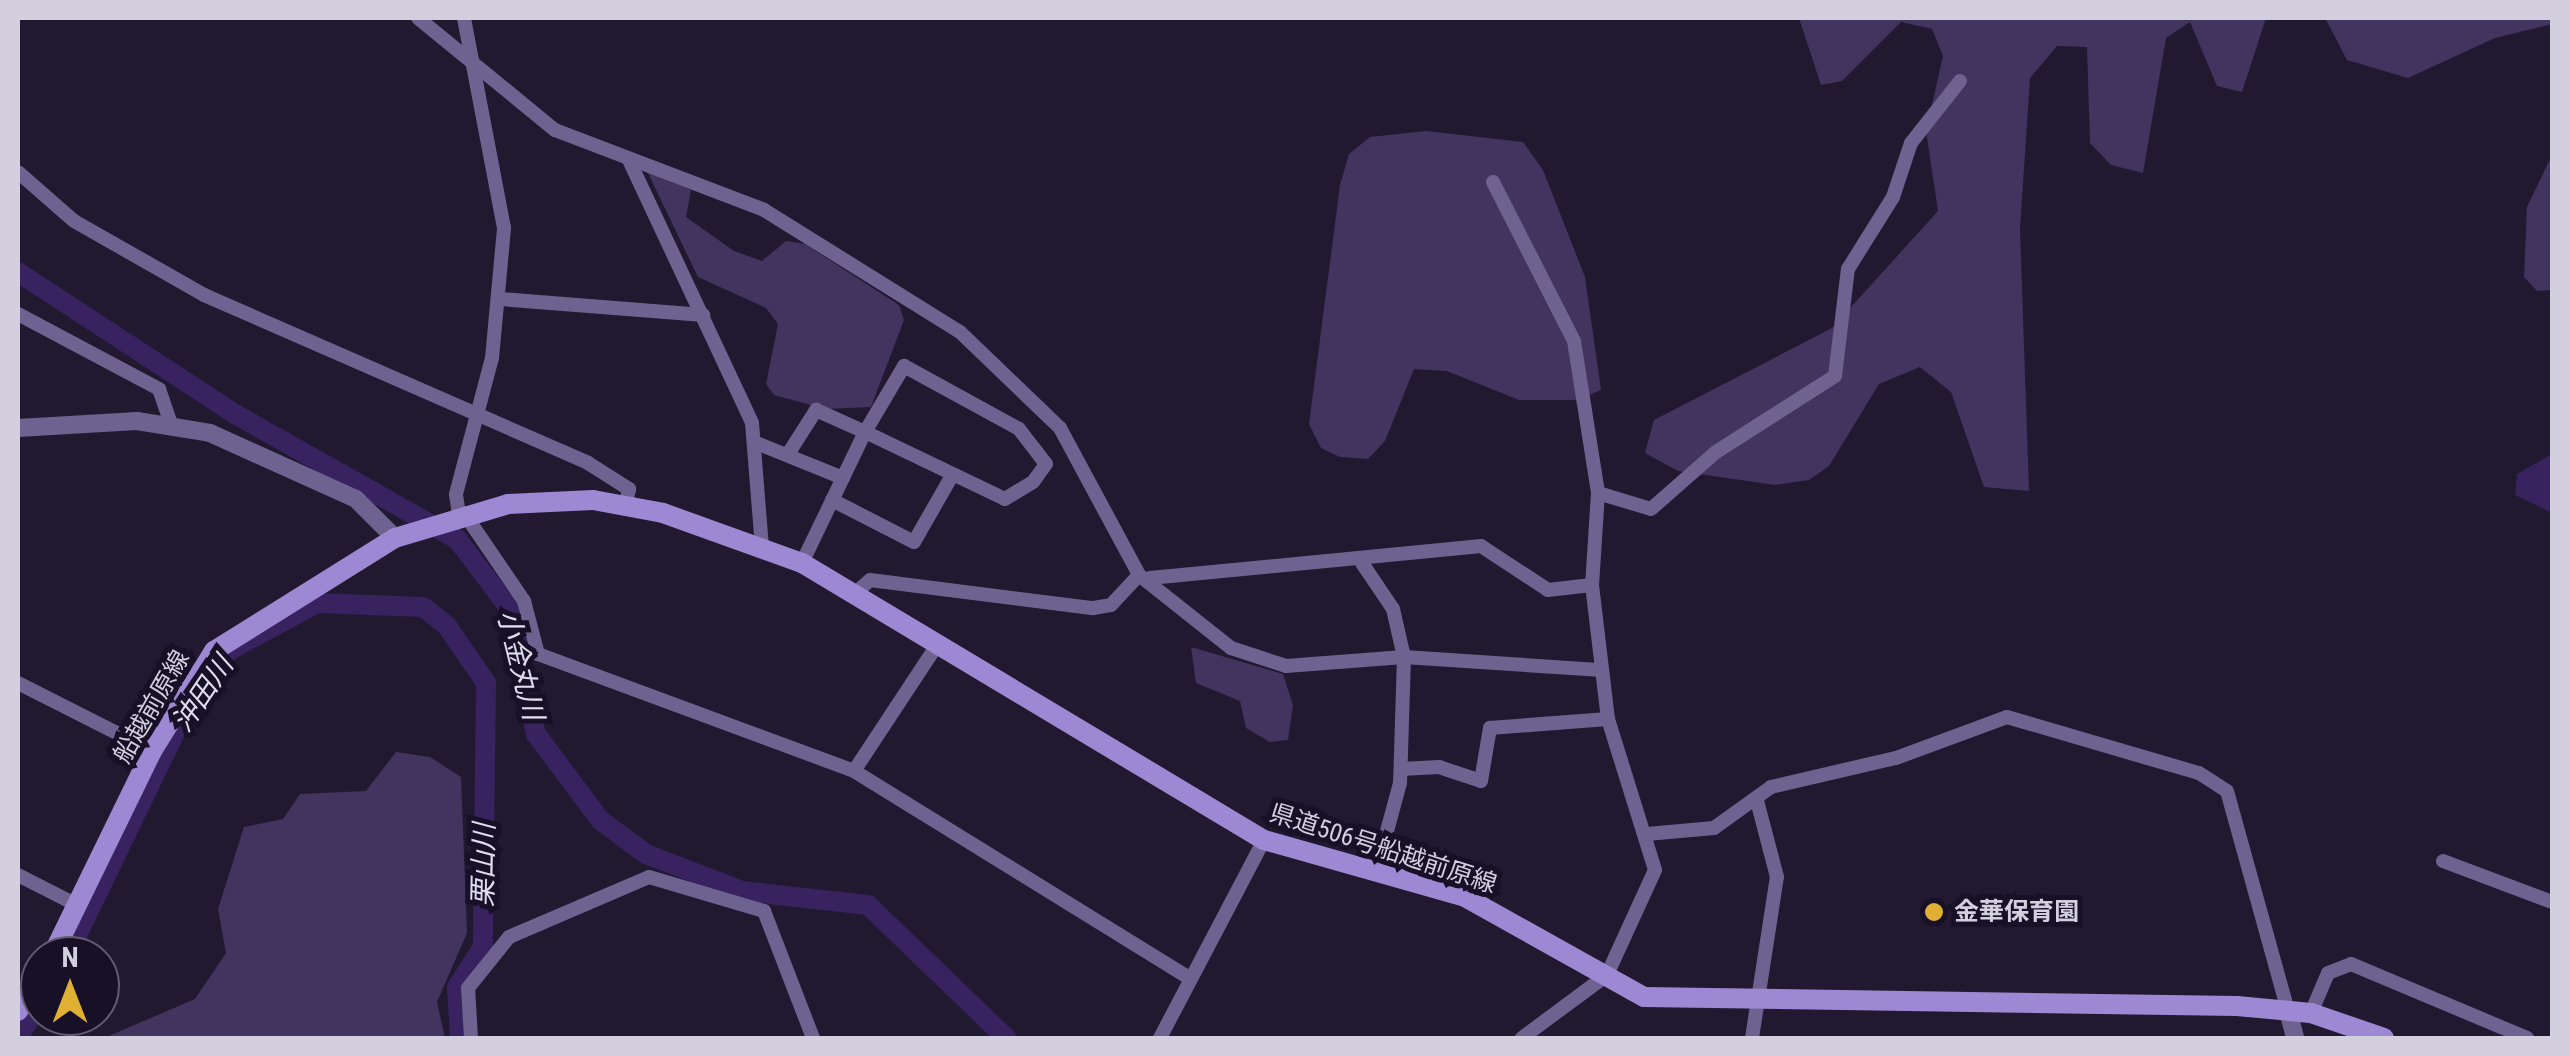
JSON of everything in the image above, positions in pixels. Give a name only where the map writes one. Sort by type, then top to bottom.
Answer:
[{"type":"main road","name":"県道506号船越前原線","points":[[426,527],[462,514],[626,503],[762,546],[802,563],[939,642],[1264,840],[1465,897],[1644,997],[2288,1010],[2384,1038]]},
{"type":"main road","name":"船越前原線","points":[[62,936],[152,751],[214,652],[395,538],[426,527]]},
{"type":"street","points":[[418,18],[555,130],[764,210],[960,332],[1060,428],[1140,576],[1231,648],[1286,666],[1404,658],[1602,670]]},
{"type":"street","points":[[464,18],[469,60],[500,191],[500,299],[482,418],[456,494],[462,514],[524,602],[538,654],[854,771],[1189,978]]},
{"type":"street","points":[[1598,492],[1652,510],[1716,452],[1835,376],[1848,269],[1893,197],[1911,143],[1960,81]]},
{"type":"street","points":[[629,160],[703,316],[754,442],[762,546]]},
{"type":"street","points":[[18,172],[74,221],[204,295],[588,463],[629,489],[626,503]]},
{"type":"street","points":[[1493,182],[1566,315],[1598,492],[1592,586],[1608,719],[1646,834],[1652,889],[1607,975],[1522,1038]]},
{"type":"street","points":[[500,299],[703,316]]},
{"type":"street","points":[[18,314],[159,389],[171,424]]},
{"type":"street","points":[[790,451],[816,410],[865,432],[1006,498],[1046,464],[1019,429],[904,366],[865,432],[802,563]]},
{"type":"street","points":[[18,428],[171,424],[306,473],[356,499],[395,538]]},
{"type":"street","points":[[754,442],[790,451],[843,478]]},
{"type":"street","points":[[832,500],[914,542],[953,474]]},
{"type":"street","points":[[854,594],[870,580],[1093,608],[1111,604],[1140,576],[1362,564],[1481,546],[1548,590],[1592,586]]},
{"type":"street","points":[[1362,564],[1393,609],[1404,658],[1401,769],[1376,872]]},
{"type":"street","points":[[854,771],[939,642]]},
{"type":"street","points":[[18,682],[152,751]]},
{"type":"street","points":[[1646,834],[1714,828],[1771,788],[1896,758],[2007,717],[2199,773],[2231,800],[2295,1038]]},
{"type":"street","points":[[1401,769],[1439,766],[1481,781],[1490,728],[1608,719]]},
{"type":"street","points":[[1752,1038],[1753,1001],[1777,877],[1757,801]]},
{"type":"street","points":[[1160,1038],[1264,840]]},
{"type":"street","points":[[2443,861],[2552,902]]},
{"type":"street","points":[[18,876],[77,905]]},
{"type":"street","points":[[471,1038],[468,988],[510,937],[649,877],[764,911],[813,1038]]},
{"type":"street","points":[[2311,1014],[2328,973],[2351,964],[2527,1038]]},
{"type":"shaded area","points":[[1799,18],[2266,18],[2242,92],[2217,86],[2190,22],[2166,38],[2143,173],[2111,165],[2090,143],[2087,47],[2057,46],[2030,78],[2020,229],[2029,491],[1984,487],[1951,392],[1920,367],[1879,384],[1829,466],[1809,480],[1775,485],[1678,471],[1645,453],[1654,420],[1832,328],[1938,211],[1926,131],[1943,56],[1932,29],[1901,22],[1842,81],[1821,85]]},
{"type":"shaded area","points":[[2325,18],[2552,18],[2552,24],[2495,38],[2408,78],[2347,60]]},
{"type":"shaded area","points":[[1426,131],[1523,142],[1543,170],[1585,277],[1601,390],[1577,400],[1519,400],[1447,371],[1414,369],[1385,441],[1368,459],[1340,457],[1321,448],[1309,424],[1340,185],[1349,154],[1370,137]]},
{"type":"shaded area","points":[[2552,155],[2552,290],[2537,291],[2524,277],[2527,207]]},
{"type":"shaded area","points":[[646,169],[691,190],[686,217],[734,251],[762,261],[786,241],[805,244],[899,305],[904,320],[871,407],[825,409],[774,395],[766,384],[778,324],[766,308],[698,277]]},
{"type":"shaded area","points":[[2552,454],[2552,510],[2548,511],[2515,495],[2517,474]]},
{"type":"shaded area","points":[[1191,647],[1283,674],[1293,705],[1288,740],[1270,742],[1246,728],[1240,701],[1196,683]]},
{"type":"shaded area","points":[[396,752],[430,757],[461,777],[467,933],[437,1002],[445,1038],[104,1038],[120,1036],[120,1031],[195,999],[226,953],[218,909],[244,827],[283,819],[300,794],[366,791]]},
{"type":"waterway","name":"小金丸川","points":[[18,272],[235,414],[457,539],[510,609],[536,734],[600,820],[646,854],[742,891],[868,905],[1006,1038]]},
{"type":"waterway","name":"栗山川","points":[[203,681],[230,650],[317,603],[423,607],[447,626],[486,683],[483,947],[457,987],[460,1038]]},
{"type":"waterway","name":"沖田川","points":[[77,936],[188,706]]},
{"type":"place","name":"金華保育園","points":[[1934,912]]}]
